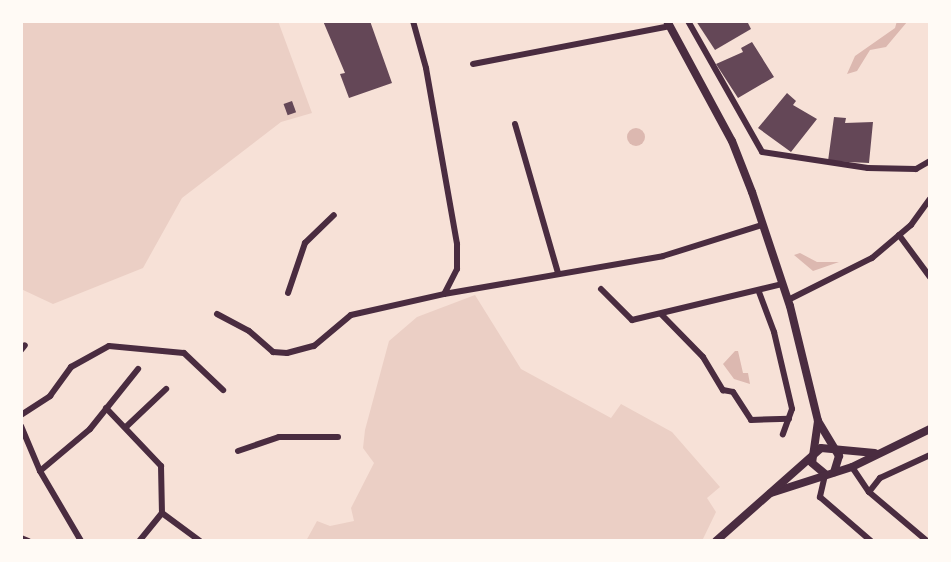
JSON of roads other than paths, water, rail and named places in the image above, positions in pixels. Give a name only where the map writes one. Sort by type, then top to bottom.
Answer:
[{"type":"street","points":[[413,21],[426,68],[457,244],[457,269],[444,294]]},
{"type":"street","points":[[688,21],[762,152],[868,168],[916,169],[930,161]]},
{"type":"street","points":[[473,64],[669,23],[732,141],[788,300],[818,421],[840,461],[829,473],[820,497],[871,541]]},
{"type":"street","points":[[515,124],[558,273]]},
{"type":"street","points":[[788,300],[872,258],[899,236],[930,199]]},
{"type":"street","points":[[288,293],[305,243],[334,215]]},
{"type":"street","points":[[217,314],[274,352],[287,353],[314,346],[351,315],[444,294],[663,256],[762,225]]},
{"type":"street","points":[[899,236],[930,277]]},
{"type":"street","points":[[601,289],[632,320],[759,292],[782,284]]},
{"type":"street","points":[[759,292],[774,332],[792,409],[783,434]]},
{"type":"street","points":[[661,314],[703,357],[723,390],[733,392],[751,420],[789,419]]},
{"type":"street","points":[[21,415],[50,396],[71,367],[109,346],[184,353],[223,390]]},
{"type":"street","points":[[40,471],[90,429],[138,369]]},
{"type":"street","points":[[127,426],[166,389]]},
{"type":"street","points":[[106,408],[127,426],[162,466],[162,513],[139,541]]},
{"type":"street","points":[[818,421],[814,467],[829,473]]},
{"type":"street","points":[[21,426],[40,471],[81,541]]},
{"type":"street","points":[[768,494],[852,467],[875,453],[930,429]]},
{"type":"street","points":[[238,451],[279,437],[338,437]]},
{"type":"street","points":[[716,541],[825,447],[875,453]]},
{"type":"street","points":[[869,492],[880,478],[930,455]]},
{"type":"street","points":[[852,467],[869,492],[927,541]]},
{"type":"street","points":[[162,513],[200,541]]},
{"type":"street","points":[[21,538],[28,541]]}]
